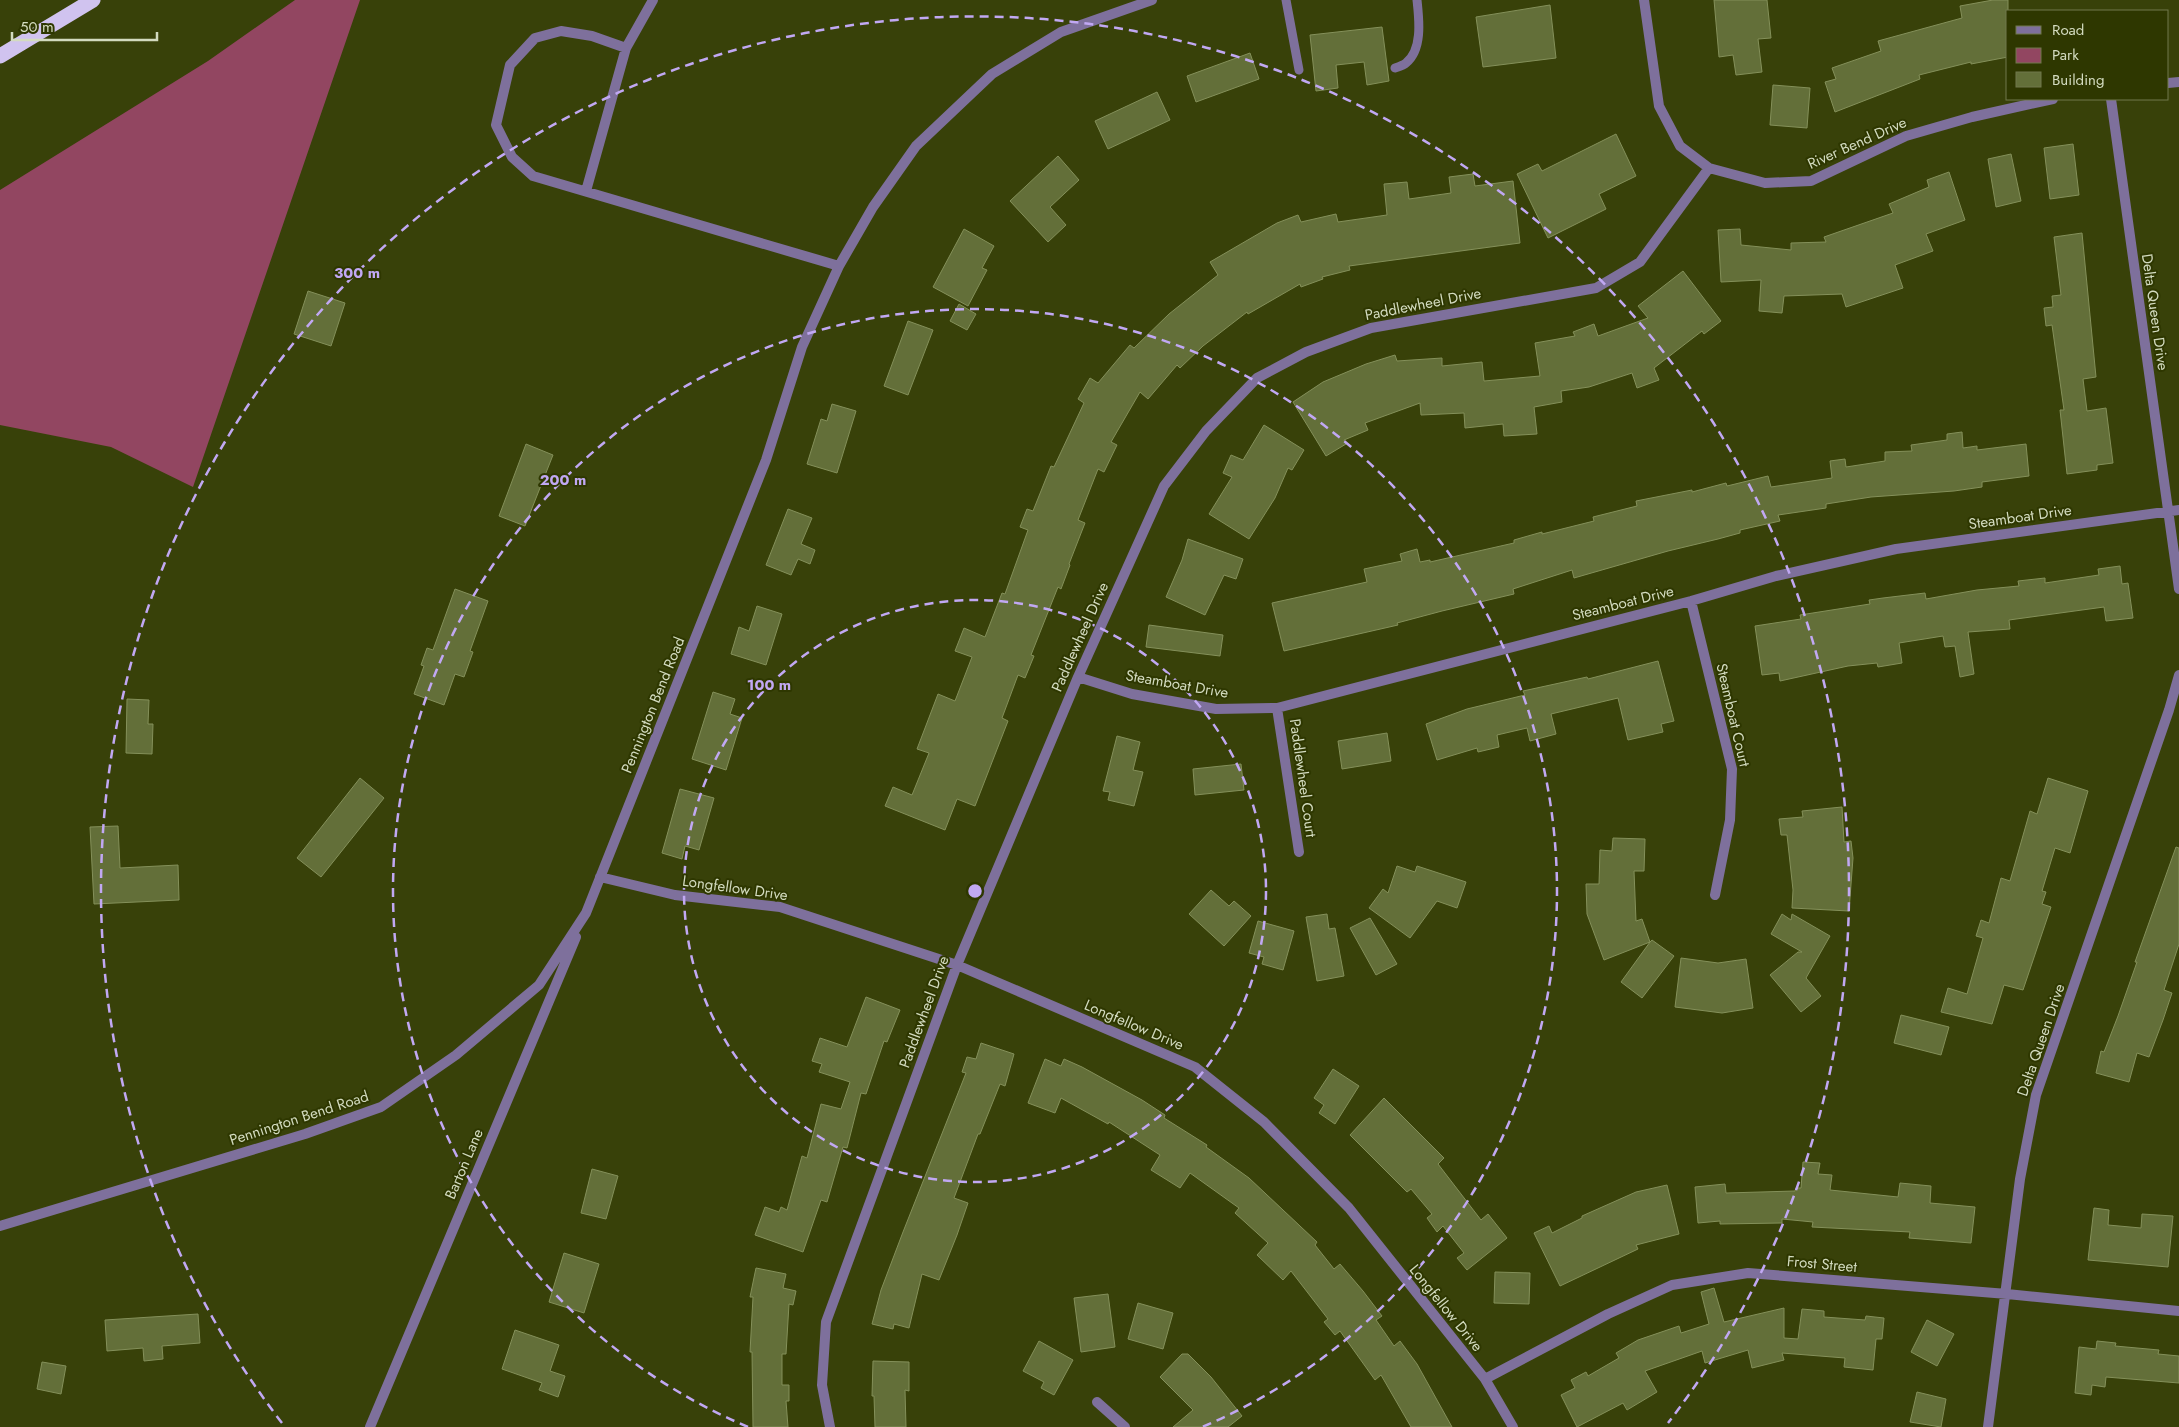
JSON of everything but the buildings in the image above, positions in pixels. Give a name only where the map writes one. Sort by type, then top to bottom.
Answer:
[{"type":"highway","points":[[0,56],[93,0]]},
{"type":"street","points":[[586,191],[626,48],[653,0]]},
{"type":"street","name":"Pennington Bend Road","points":[[0,1226],[305,1134],[381,1107],[456,1054],[539,985],[586,913],[766,460],[802,346],[839,266],[873,207],[916,146],[992,74],[1061,32],[1152,0]]},
{"type":"street","name":"River Bend Drive","points":[[1644,0],[1659,106],[1680,146],[1709,168],[1765,183],[1811,181],[1906,136],[1972,117],[2048,100]]},
{"type":"street","points":[[626,48],[592,36],[562,31],[535,38],[510,65],[496,125],[512,158],[533,176],[839,266]]},
{"type":"street","name":"Delta Queen Drive","points":[[2111,100],[2179,589]]},
{"type":"street","name":"Paddlewheel Drive","points":[[830,1427],[822,1385],[826,1322],[957,965],[1078,677],[1164,486],[1206,432],[1257,378],[1306,352],[1371,328],[1596,288],[1640,262],[1709,168]]},
{"type":"street","name":"Steamboat Drive","points":[[1078,677],[1132,694],[1216,709],[1277,708],[1691,601],[1776,576],[1896,549],[2179,510]]},
{"type":"street","name":"Steamboat Court","points":[[1691,601],[1732,769],[1730,820],[1716,895]]},
{"type":"street","name":"Delta Queen Drive","points":[[1988,1427],[2007,1294],[2020,1179],[2036,1096],[2166,720],[2179,675]]},
{"type":"street","name":"Paddlewheel Court","points":[[1277,708],[1299,852]]},
{"type":"street","name":"Longfellow Drive","points":[[600,878],[675,894],[780,907],[957,965],[1195,1067],[1264,1122],[1349,1208],[1485,1379],[1513,1427]]},
{"type":"street","name":"Barton Lane","points":[[370,1427],[586,913]]},
{"type":"street","name":"Frost Street","points":[[1485,1379],[1608,1314],[1672,1285],[1748,1274],[2007,1294],[2179,1312]]},
{"type":"street","points":[[1097,1402],[1125,1427]]},
{"type":"lane","points":[[1286,0],[1299,70]]},
{"type":"lane","points":[[1395,68],[1406,63],[1414,50],[1419,31],[1417,0]]},
{"type":"green space","points":[[295,0],[360,0],[193,487],[111,447],[0,425],[0,190],[208,61]]}]
